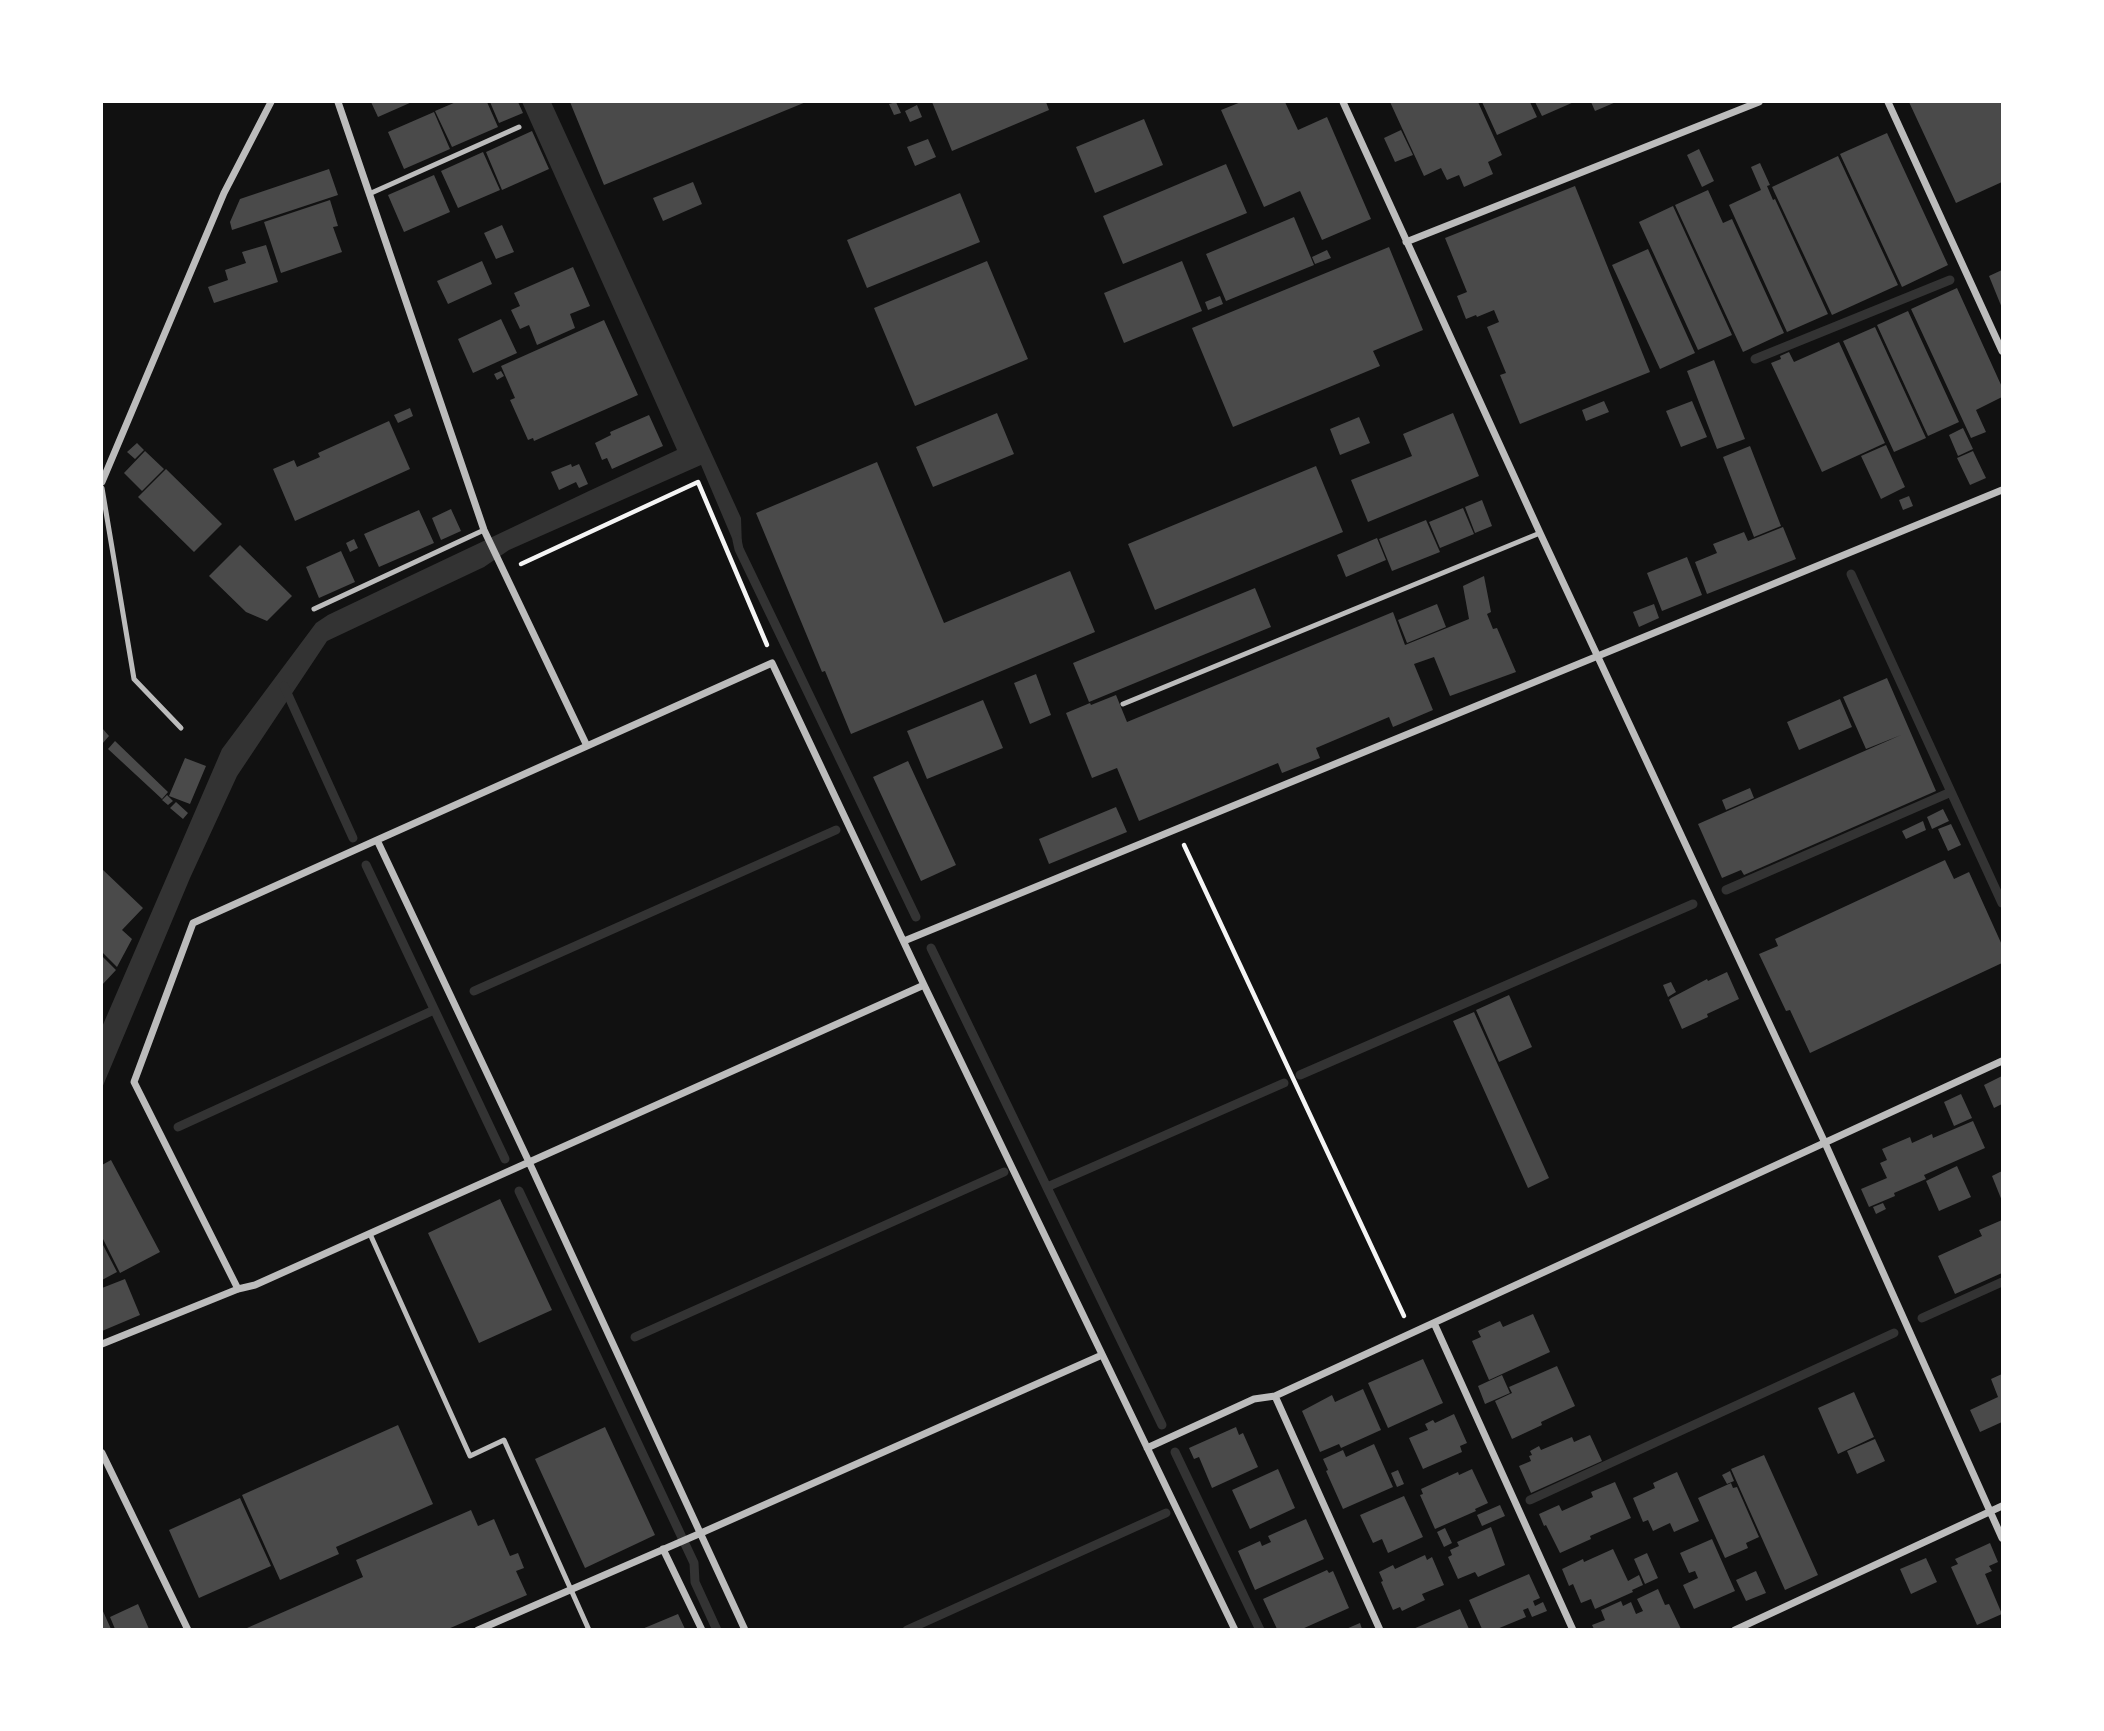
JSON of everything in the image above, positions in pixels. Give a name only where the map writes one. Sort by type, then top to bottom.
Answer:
[{"type":"street","points":[[102,482],[224,193],[271,102]]},
{"type":"street","points":[[338,102],[485,532],[587,746]]},
{"type":"street","points":[[1343,102],[1540,533],[1825,1143],[2003,1538]]},
{"type":"street","points":[[1406,242],[1759,102]]},
{"type":"street","points":[[1888,102],[2003,351]]},
{"type":"street","points":[[904,941],[2003,490]]},
{"type":"street","points":[[238,1289],[134,1082],[193,923],[772,663],[924,985],[1235,1629]]},
{"type":"street","points":[[377,840],[529,1162],[697,1534],[745,1629]]},
{"type":"street","points":[[102,1344],[254,1285],[924,985]]},
{"type":"street","points":[[1147,1448],[1254,1399],[1275,1396],[2003,1061]]},
{"type":"street","points":[[1434,1323],[1573,1629]]},
{"type":"street","points":[[478,1629],[1102,1354]]},
{"type":"street","points":[[1275,1396],[1381,1629]]},
{"type":"street","points":[[102,1453],[188,1629]]},
{"type":"street","points":[[1735,1629],[2003,1506]]},
{"type":"street","points":[[663,1549],[702,1629]]},
{"type":"lane","points":[[369,194],[519,127]]},
{"type":"lane","points":[[102,488],[134,679],[181,728]]},
{"type":"lane","points":[[314,609],[485,532]]},
{"type":"lane","points":[[1123,704],[1540,533]]},
{"type":"lane","points":[[370,1234],[470,1455],[504,1440],[589,1629]]},
{"type":"path","points":[[502,568],[698,482],[768,646],[772,663]]},
{"type":"path","points":[[1176,829],[1411,1333]]},
{"type":"shaded area","points":[[522,102],[551,102],[741,518],[742,548],[737,550],[701,465],[509,550],[484,567],[327,641],[237,776],[190,878],[102,1088],[102,1027],[222,749],[316,623],[677,450]]},
{"type":"building","points":[[371,102],[412,102],[378,117]]},
{"type":"building","points":[[456,102],[487,102],[498,127],[452,147],[435,111]]},
{"type":"building","points":[[490,102],[518,102],[523,113],[499,123]]},
{"type":"building","points":[[570,102],[806,102],[604,185]]},
{"type":"building","points":[[896,102],[901,113],[894,115],[889,104]]},
{"type":"building","points":[[932,102],[1046,102],[1049,110],[952,151]]},
{"type":"building","points":[[1241,102],[1285,102],[1298,130],[1327,117],[1371,219],[1322,240],[1300,191],[1264,207],[1221,110]]},
{"type":"building","points":[[1390,102],[1478,102],[1502,155],[1488,162],[1493,174],[1464,187],[1459,175],[1447,180],[1441,168],[1424,176]]},
{"type":"building","points":[[1482,102],[1530,102],[1537,117],[1497,135]]},
{"type":"building","points":[[1535,102],[1574,102],[1542,116]]},
{"type":"building","points":[[1591,102],[1616,102],[1595,111]]},
{"type":"building","points":[[1909,102],[2002,102],[2002,182],[1956,203]]},
{"type":"building","points":[[917,105],[922,117],[910,122],[905,111]]},
{"type":"building","points":[[434,112],[450,149],[404,169],[388,132]]},
{"type":"building","points":[[1144,119],[1163,165],[1095,193],[1076,147]]},
{"type":"building","points":[[1401,130],[1413,155],[1395,162],[1384,138]]},
{"type":"building","points":[[532,131],[549,169],[502,190],[486,152]]},
{"type":"building","points":[[1887,133],[1948,265],[1902,287],[1840,154]]},
{"type":"building","points":[[928,139],[936,157],[915,166],[907,147]]},
{"type":"building","points":[[1699,149],[1714,181],[1702,187],[1687,155]]},
{"type":"building","points":[[483,152],[500,190],[458,208],[441,171]]},
{"type":"building","points":[[1838,156],[1898,285],[1832,315],[1772,187]]},
{"type":"building","points":[[1760,163],[1770,185],[1767,186],[1773,200],[1775,199],[1828,314],[1787,332],[1729,205],[1761,190],[1751,167]]},
{"type":"building","points":[[1226,164],[1247,213],[1123,264],[1103,216]]},
{"type":"building","points":[[329,169],[338,195],[232,230],[230,222],[240,199]]},
{"type":"building","points":[[434,175],[450,212],[404,232],[388,195]]},
{"type":"building","points":[[693,182],[702,204],[663,221],[653,198]]},
{"type":"building","points":[[1575,186],[1650,372],[1520,424],[1500,375],[1506,373],[1487,327],[1499,322],[1494,310],[1466,319],[1457,296],[1467,292],[1445,238]]},
{"type":"building","points":[[1708,190],[1723,223],[1732,219],[1784,333],[1743,352],[1675,205]]},
{"type":"building","points":[[960,193],[980,242],[867,288],[847,240]]},
{"type":"building","points":[[330,200],[338,226],[333,227],[342,252],[281,273],[264,222]]},
{"type":"building","points":[[1673,206],[1732,335],[1698,350],[1639,222]]},
{"type":"building","points":[[1294,217],[1314,265],[1226,301],[1206,254]]},
{"type":"building","points":[[502,225],[514,252],[496,259],[484,233]]},
{"type":"building","points":[[266,245],[278,282],[214,303],[208,287],[228,280],[225,270],[246,263],[242,252]]},
{"type":"building","points":[[1389,247],[1423,330],[1373,351],[1380,366],[1233,427],[1192,328]]},
{"type":"building","points":[[1648,249],[1695,353],[1660,369],[1612,265]]},
{"type":"building","points":[[1327,250],[1331,258],[1315,264],[1312,257]]},
{"type":"building","points":[[482,261],[492,284],[448,304],[437,281]]},
{"type":"building","points":[[987,261],[1028,359],[915,406],[874,308]]},
{"type":"building","points":[[1182,261],[1202,311],[1124,343],[1104,293]]},
{"type":"building","points":[[573,267],[590,306],[570,314],[575,328],[537,345],[529,325],[520,329],[511,310],[520,306],[514,293]]},
{"type":"building","points":[[2002,270],[2002,308],[1989,276]]},
{"type":"building","points":[[1957,288],[2002,387],[2002,397],[1976,410],[1986,432],[1971,438],[1911,309]]},
{"type":"building","points":[[1220,296],[1223,304],[1208,310],[1205,302]]},
{"type":"building","points":[[1908,311],[1959,422],[1928,436],[1877,325]]},
{"type":"building","points":[[501,319],[517,353],[473,373],[458,339]]},
{"type":"building","points":[[604,320],[638,395],[534,441],[533,438],[528,440],[510,400],[515,398],[501,366]]},
{"type":"building","points":[[1875,327],[1926,438],[1894,452],[1843,341]]},
{"type":"building","points":[[1839,342],[1885,443],[1822,472],[1771,363],[1789,352],[1794,362]]},
{"type":"building","points":[[1714,360],[1745,439],[1717,449],[1687,371]]},
{"type":"building","points":[[501,371],[504,376],[497,380],[494,374]]},
{"type":"building","points":[[1604,401],[1609,412],[1586,421],[1582,410]]},
{"type":"building","points":[[1692,401],[1707,437],[1681,447],[1666,411]]},
{"type":"building","points":[[410,408],[413,416],[398,423],[394,415]]},
{"type":"building","points":[[997,413],[1014,454],[933,487],[916,447]]},
{"type":"building","points":[[1453,413],[1479,476],[1368,522],[1351,480],[1412,456],[1403,434]]},
{"type":"building","points":[[649,415],[663,446],[612,469],[607,458],[602,460],[595,443],[611,435],[610,432]]},
{"type":"building","points":[[1359,417],[1370,443],[1340,455],[1330,429]]},
{"type":"building","points":[[389,421],[410,469],[295,521],[273,469],[294,460],[297,467],[320,457],[318,453]]},
{"type":"building","points":[[1963,428],[1973,449],[1958,456],[1949,435]]},
{"type":"building","points":[[137,443],[144,450],[135,459],[127,452]]},
{"type":"building","points":[[1886,445],[1905,487],[1881,499],[1861,456]]},
{"type":"building","points":[[1750,446],[1781,526],[1754,537],[1723,457]]},
{"type":"building","points":[[145,451],[164,469],[142,491],[124,473]]},
{"type":"building","points":[[1973,451],[1986,478],[1970,485],[1957,458]]},
{"type":"building","points":[[877,462],[944,623],[1070,571],[1095,632],[851,734],[825,671],[822,672],[756,513]]},
{"type":"building","points":[[571,464],[572,467],[579,464],[588,484],[579,488],[576,482],[559,490],[551,472]]},
{"type":"building","points":[[1316,466],[1343,532],[1155,610],[1128,544]]},
{"type":"building","points":[[166,469],[222,524],[194,552],[138,497]]},
{"type":"building","points":[[1909,496],[1913,506],[1903,510],[1899,500]]},
{"type":"building","points":[[1482,500],[1492,526],[1475,533],[1465,507]]},
{"type":"building","points":[[1463,508],[1474,534],[1440,548],[1429,522]]},
{"type":"building","points":[[451,509],[461,531],[441,540],[432,518]]},
{"type":"building","points":[[419,510],[434,543],[379,567],[364,534]]},
{"type":"building","points":[[1426,520],[1440,552],[1392,571],[1379,539]]},
{"type":"building","points":[[1783,527],[1796,559],[1707,594],[1695,562],[1717,553],[1713,544],[1744,532],[1748,541]]},
{"type":"building","points":[[1377,538],[1386,560],[1346,577],[1337,555]]},
{"type":"building","points":[[354,539],[358,548],[350,552],[346,543]]},
{"type":"building","points":[[240,545],[292,596],[267,621],[246,612],[209,576]]},
{"type":"building","points":[[341,551],[355,582],[319,598],[306,567]]},
{"type":"building","points":[[1687,557],[1702,595],[1662,611],[1647,573]]},
{"type":"building","points":[[1484,576],[1491,612],[1487,614],[1493,629],[1497,628],[1516,672],[1450,696],[1434,657],[1414,664],[1433,710],[1393,727],[1389,717],[1316,748],[1320,758],[1282,773],[1278,763],[1139,821],[1117,768],[1092,778],[1066,713],[1116,695],[1127,722],[1393,612],[1405,645],[1469,619],[1463,586]]},
{"type":"building","points":[[1255,588],[1271,627],[1089,702],[1073,663]]},
{"type":"building","points":[[1437,604],[1446,627],[1407,643],[1398,620]]},
{"type":"building","points":[[1654,604],[1659,618],[1639,627],[1633,612]]},
{"type":"building","points":[[1036,674],[1051,715],[1030,724],[1014,683]]},
{"type":"building","points":[[1887,678],[1936,791],[1744,875],[1741,870],[1722,878],[1698,824],[1901,735],[1866,749],[1843,697]]},
{"type":"building","points":[[1840,699],[1852,727],[1799,750],[1787,722]]},
{"type":"building","points":[[983,700],[1003,748],[927,779],[907,731]]},
{"type":"building","points":[[102,728],[109,736],[102,744]]},
{"type":"building","points":[[115,741],[168,792],[162,799],[108,749]]},
{"type":"building","points":[[185,758],[206,766],[190,804],[169,796]]},
{"type":"building","points":[[908,761],[956,865],[921,881],[873,777]]},
{"type":"building","points":[[1750,788],[1754,798],[1726,810],[1722,800]]},
{"type":"building","points":[[167,795],[173,801],[168,805],[162,800]]},
{"type":"building","points":[[176,802],[188,813],[183,819],[170,808]]},
{"type":"building","points":[[1116,807],[1127,832],[1049,864],[1039,839]]},
{"type":"building","points":[[1943,809],[1949,821],[1932,829],[1927,817]]},
{"type":"building","points":[[1923,821],[1926,830],[1906,839],[1902,831]]},
{"type":"building","points":[[1951,824],[1961,845],[1948,851],[1938,829]]},
{"type":"building","points":[[1945,860],[1954,879],[1969,872],[2002,945],[2002,963],[1810,1053],[1790,1010],[1786,1011],[1759,954],[1778,946],[1775,939]]},
{"type":"building","points":[[102,869],[143,908],[122,930],[132,939],[117,967],[102,952]]},
{"type":"building","points":[[102,956],[116,970],[102,985]]},
{"type":"building","points":[[1727,972],[1739,999],[1682,1029],[1669,1000],[1707,979],[1708,981]]},
{"type":"building","points":[[1671,982],[1676,992],[1668,997],[1663,985]]},
{"type":"building","points":[[1509,995],[1532,1047],[1499,1062],[1476,1010]]},
{"type":"building","points":[[1474,1012],[1549,1178],[1528,1188],[1453,1021]]},
{"type":"building","points":[[2002,1076],[2002,1104],[1994,1108],[1984,1085]]},
{"type":"building","points":[[1961,1094],[1972,1118],[1954,1126],[1944,1102]]},
{"type":"building","points":[[1973,1121],[1985,1148],[1924,1175],[1926,1179],[1869,1207],[1861,1189],[1887,1178],[1880,1163],[1887,1160],[1882,1149],[1910,1137],[1912,1143],[1932,1134],[1933,1138]]},
{"type":"building","points":[[111,1160],[160,1252],[120,1273],[102,1237],[102,1165]]},
{"type":"building","points":[[1957,1166],[1971,1197],[1939,1211],[1926,1181]]},
{"type":"building","points":[[2002,1171],[2002,1201],[1992,1176]]},
{"type":"building","points":[[500,1199],[552,1310],[479,1343],[428,1233]]},
{"type":"building","points":[[1883,1203],[1886,1209],[1876,1214],[1873,1207]]},
{"type":"building","points":[[2002,1220],[2002,1273],[1955,1294],[1938,1256],[1982,1236],[1979,1230]]},
{"type":"building","points":[[102,1243],[117,1272],[102,1280]]},
{"type":"building","points":[[125,1279],[140,1315],[102,1331],[102,1288]]},
{"type":"building","points":[[1533,1314],[1550,1352],[1489,1380],[1472,1341],[1481,1337],[1478,1331],[1500,1321],[1503,1327]]},
{"type":"building","points":[[1423,1359],[1443,1403],[1388,1428],[1368,1383]]},
{"type":"building","points":[[1557,1366],[1575,1406],[1512,1439],[1495,1401],[1512,1393],[1509,1387]]},
{"type":"building","points":[[2002,1374],[2002,1422],[1980,1432],[1970,1410],[1998,1397],[1991,1379]]},
{"type":"building","points":[[1502,1375],[1510,1393],[1485,1404],[1478,1386]]},
{"type":"building","points":[[1363,1389],[1381,1430],[1341,1448],[1339,1444],[1320,1452],[1302,1411],[1332,1395],[1335,1402]]},
{"type":"building","points":[[1854,1392],[1874,1437],[1838,1454],[1818,1408]]},
{"type":"building","points":[[1454,1414],[1467,1443],[1460,1446],[1462,1452],[1423,1469],[1409,1438],[1428,1430],[1425,1424],[1433,1420],[1435,1423]]},
{"type":"building","points":[[398,1425],[433,1504],[336,1547],[339,1554],[280,1580],[242,1495]]},
{"type":"building","points":[[605,1427],[655,1535],[585,1568],[535,1459]]},
{"type":"building","points":[[1236,1427],[1239,1435],[1243,1433],[1258,1467],[1212,1488],[1199,1457],[1194,1459],[1189,1448]]},
{"type":"building","points":[[1590,1435],[1602,1461],[1531,1493],[1519,1466],[1531,1461],[1530,1451],[1539,1446],[1541,1450],[1572,1437],[1574,1442]]},
{"type":"building","points":[[1875,1439],[1885,1461],[1857,1474],[1847,1451]]},
{"type":"building","points":[[1374,1444],[1393,1487],[1343,1509],[1323,1459],[1343,1450],[1346,1457]]},
{"type":"building","points":[[1764,1455],[1818,1575],[1785,1590],[1731,1469]]},
{"type":"building","points":[[1278,1469],[1295,1508],[1250,1529],[1232,1490]]},
{"type":"building","points":[[1472,1469],[1488,1503],[1435,1529],[1420,1495],[1423,1494],[1421,1489],[1458,1472],[1459,1475]]},
{"type":"building","points":[[1398,1470],[1404,1484],[1397,1487],[1391,1473]]},
{"type":"building","points":[[1730,1471],[1734,1481],[1727,1484],[1722,1475]]},
{"type":"building","points":[[1677,1472],[1699,1521],[1674,1532],[1670,1523],[1653,1531],[1648,1520],[1643,1522],[1633,1498],[1655,1488],[1653,1483]]},
{"type":"building","points":[[1615,1482],[1631,1518],[1560,1553],[1539,1514],[1559,1505],[1562,1511],[1593,1497],[1591,1492]]},
{"type":"building","points":[[1731,1483],[1733,1488],[1737,1487],[1759,1537],[1746,1543],[1748,1548],[1725,1558],[1698,1498]]},
{"type":"building","points":[[1404,1496],[1423,1537],[1388,1553],[1382,1539],[1373,1543],[1360,1515]]},
{"type":"building","points":[[240,1498],[271,1566],[199,1598],[169,1530]]},
{"type":"building","points":[[1500,1505],[1505,1516],[1482,1526],[1477,1515]]},
{"type":"building","points":[[471,1510],[478,1526],[494,1519],[510,1556],[518,1553],[524,1568],[516,1571],[527,1595],[448,1629],[247,1628],[363,1577],[356,1560]]},
{"type":"building","points":[[1306,1519],[1324,1559],[1255,1590],[1238,1551],[1260,1541],[1262,1546],[1271,1542],[1268,1536]]},
{"type":"building","points":[[1491,1527],[1505,1565],[1478,1577],[1475,1572],[1458,1579],[1448,1557],[1452,1555],[1450,1550],[1459,1546],[1457,1542]]},
{"type":"building","points":[[1445,1528],[1452,1543],[1444,1547],[1437,1532]]},
{"type":"building","points":[[1712,1539],[1735,1591],[1694,1609],[1683,1585],[1698,1578],[1695,1571],[1689,1573],[1680,1553]]},
{"type":"building","points":[[1990,1543],[1998,1562],[1989,1566],[1992,1571],[1985,1574],[2002,1614],[1977,1625],[1951,1567],[1958,1564],[1955,1559]]},
{"type":"building","points":[[1613,1549],[1628,1581],[1639,1575],[1643,1585],[1595,1609],[1591,1599],[1581,1603],[1573,1584],[1569,1586],[1562,1569]]},
{"type":"building","points":[[1647,1553],[1658,1578],[1645,1584],[1634,1559]]},
{"type":"building","points":[[1425,1555],[1427,1560],[1432,1557],[1444,1585],[1422,1594],[1425,1600],[1402,1611],[1400,1607],[1393,1610],[1379,1572],[1393,1565],[1395,1569]]},
{"type":"building","points":[[1926,1558],[1937,1582],[1911,1594],[1900,1569]]},
{"type":"building","points":[[1327,1570],[1329,1573],[1333,1571],[1349,1608],[1302,1629],[1277,1629],[1263,1599]]},
{"type":"building","points":[[1756,1571],[1766,1593],[1746,1601],[1736,1580]]},
{"type":"building","points":[[1529,1574],[1540,1598],[1533,1601],[1535,1606],[1543,1602],[1547,1611],[1532,1617],[1528,1608],[1523,1610],[1526,1617],[1497,1629],[1482,1629],[1469,1600]]},
{"type":"building","points":[[1658,1589],[1681,1629],[1594,1629],[1592,1625],[1605,1620],[1601,1610],[1621,1601],[1623,1606],[1631,1602],[1636,1614],[1643,1611],[1637,1599]]},
{"type":"building","points":[[138,1604],[149,1629],[115,1629],[110,1617]]},
{"type":"building","points":[[102,1609],[111,1629],[102,1629]]},
{"type":"building","points":[[1460,1609],[1469,1629],[1413,1629]]},
{"type":"building","points":[[678,1614],[685,1629],[642,1629]]},
{"type":"building","points":[[1360,1623],[1362,1629],[1346,1629]]},
{"type":"waterway","points":[[1755,359],[1950,280]]},
{"type":"waterway","points":[[737,540],[916,917]]},
{"type":"waterway","points":[[1851,574],[2002,903]]},
{"type":"waterway","points":[[284,686],[353,838]]},
{"type":"waterway","points":[[1726,890],[1951,792]]},
{"type":"waterway","points":[[474,991],[836,830]]},
{"type":"waterway","points":[[366,865],[505,1159]]},
{"type":"waterway","points":[[1300,1075],[1693,904]]},
{"type":"waterway","points":[[931,948],[1162,1425]]},
{"type":"waterway","points":[[178,1127],[434,1010]]},
{"type":"waterway","points":[[1047,1187],[1284,1083]]},
{"type":"waterway","points":[[635,1337],[1004,1172]]},
{"type":"waterway","points":[[519,1191],[694,1563],[695,1582],[717,1630]]},
{"type":"waterway","points":[[1922,1318],[2002,1282]]},
{"type":"waterway","points":[[1530,1500],[1894,1333]]},
{"type":"waterway","points":[[1175,1452],[1260,1630]]},
{"type":"waterway","points":[[907,1630],[1166,1513]]}]
